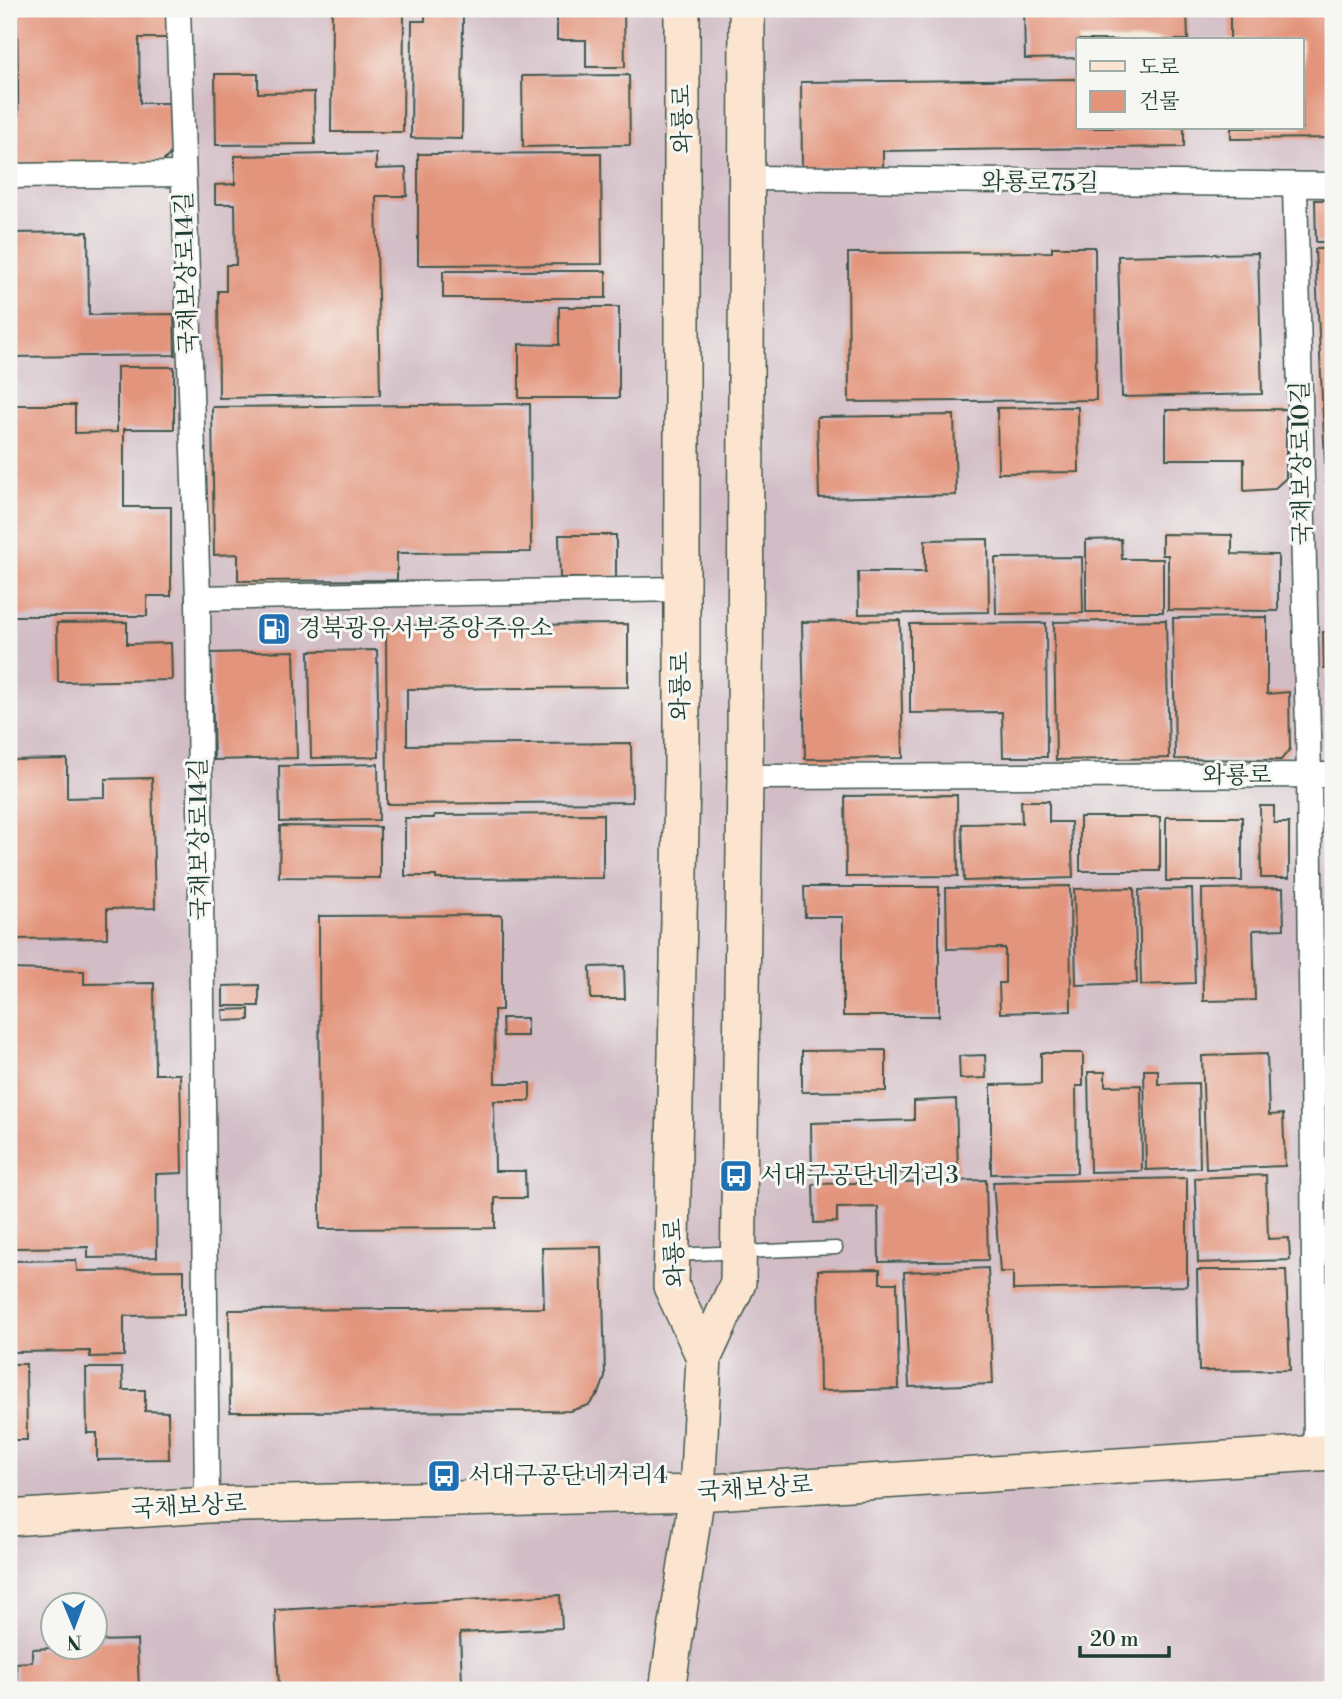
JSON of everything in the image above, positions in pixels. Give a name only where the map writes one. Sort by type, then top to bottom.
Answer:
[{"type":"main road","name":"와룡로","points":[[682,9],[682,779],[671,1286],[704,1357]]},
{"type":"main road","name":"와룡로","points":[[667,1690],[697,1493],[704,1357],[738,1283],[746,777],[747,9]]},
{"type":"main road","name":"국채보상로","points":[[9,1518],[207,1505],[697,1493],[1325,1453]]},
{"type":"street","name":"국채보상로14길","points":[[178,9],[198,598],[207,1505]]},
{"type":"street","name":"국채보상로14길","points":[[9,176],[183,174]]},
{"type":"street","name":"와룡로75길","points":[[747,178],[1295,187],[1333,185]]},
{"type":"street","name":"국채보상로10길","points":[[1295,187],[1321,775],[1325,1453]]},
{"type":"street","points":[[198,598],[681,589]]},
{"type":"street","name":"와룡로","points":[[746,777],[1321,775]]},
{"type":"lane","points":[[672,1255],[836,1248]]},
{"type":"shaded area","points":[[9,9],[1333,9],[1333,1690],[9,1690]]},
{"type":"building","points":[[9,9],[13,9],[15,113],[9,113]]},
{"type":"building","points":[[17,9],[169,9],[170,38],[139,38],[140,103],[170,103],[172,152],[158,167],[19,167]]},
{"type":"building","points":[[332,9],[404,9],[403,132],[331,132]]},
{"type":"building","points":[[425,9],[463,9],[462,139],[411,138],[412,21],[425,21]]},
{"type":"building","points":[[557,9],[624,9],[625,67],[586,67],[586,40],[557,40]]},
{"type":"building","points":[[1024,9],[1187,9],[1188,38],[1076,38],[1076,58],[1025,59]]},
{"type":"building","points":[[1230,9],[1333,9],[1333,138],[1231,139],[1231,130],[1304,130],[1304,38],[1230,38]]},
{"type":"building","points":[[215,74],[258,74],[258,93],[314,92],[315,144],[216,145]]},
{"type":"building","points":[[629,75],[630,145],[523,147],[522,76]]},
{"type":"building","points":[[1076,79],[1076,130],[1184,130],[1184,147],[883,151],[883,167],[802,167],[801,82]]},
{"type":"building","points":[[376,153],[376,169],[406,168],[407,196],[376,196],[380,395],[219,398],[218,291],[226,291],[226,265],[236,265],[235,204],[215,204],[215,185],[235,184],[235,156]]},
{"type":"building","points":[[601,153],[602,264],[418,265],[418,154]]},
{"type":"building","points":[[1315,200],[1333,200],[1333,242],[1316,242]]},
{"type":"building","points":[[88,232],[89,315],[174,314],[175,355],[9,357],[9,233]]},
{"type":"building","points":[[1052,247],[1095,247],[1096,400],[849,402],[848,253],[1052,252]]},
{"type":"building","points":[[1315,249],[1333,249],[1333,483],[1326,483]]},
{"type":"building","points":[[1258,253],[1262,394],[1122,397],[1118,256]]},
{"type":"building","points":[[443,271],[606,271],[606,298],[443,298]]},
{"type":"building","points":[[559,307],[619,307],[619,398],[519,398],[519,344],[559,345]]},
{"type":"building","points":[[117,367],[174,367],[174,429],[124,429],[124,507],[171,507],[171,596],[147,596],[147,616],[9,616],[9,405],[75,405],[75,433],[117,432]]},
{"type":"building","points":[[530,404],[531,552],[397,553],[397,580],[238,581],[238,554],[214,555],[212,407]]},
{"type":"building","points":[[1078,407],[1079,472],[998,473],[997,408]]},
{"type":"building","points":[[1286,409],[1286,478],[1274,489],[1244,491],[1244,459],[1166,459],[1166,410]]},
{"type":"building","points":[[954,415],[956,495],[819,498],[817,417]]},
{"type":"building","points":[[1162,534],[1232,535],[1232,554],[1278,555],[1278,611],[1168,610],[1168,555],[1162,555]]},
{"type":"building","points":[[559,535],[616,535],[616,578],[560,578]]},
{"type":"building","points":[[988,539],[989,612],[859,614],[858,572],[925,572],[925,540]]},
{"type":"building","points":[[1121,539],[1122,559],[1163,559],[1163,612],[1086,612],[1086,540]]},
{"type":"building","points":[[1082,557],[1083,613],[996,614],[995,558]]},
{"type":"building","points":[[1267,617],[1267,694],[1289,692],[1290,749],[1281,760],[1175,759],[1173,618]]},
{"type":"building","points":[[900,620],[903,758],[805,759],[802,622]]},
{"type":"building","points":[[1166,620],[1169,758],[1056,760],[1054,622]]},
{"type":"building","points":[[127,622],[127,644],[171,643],[172,680],[58,682],[57,623]]},
{"type":"building","points":[[1046,623],[1047,757],[1003,757],[1002,712],[910,713],[910,624]]},
{"type":"building","points":[[628,624],[628,687],[407,689],[407,745],[631,743],[632,802],[387,804],[386,626]]},
{"type":"building","points":[[1323,632],[1333,632],[1333,669],[1324,669]]},
{"type":"building","points":[[377,650],[379,757],[311,758],[309,651]]},
{"type":"building","points":[[294,651],[297,758],[214,760],[211,653]]},
{"type":"building","points":[[1328,679],[1333,679],[1333,754],[1329,751]]},
{"type":"building","points":[[67,759],[67,798],[105,797],[105,779],[152,778],[155,908],[107,909],[107,938],[9,939],[9,760]]},
{"type":"building","points":[[378,764],[379,820],[280,822],[279,766]]},
{"type":"building","points":[[957,795],[958,876],[846,877],[845,796]]},
{"type":"building","points":[[1021,801],[1049,801],[1049,822],[1071,822],[1073,878],[964,881],[962,824],[1022,823]]},
{"type":"building","points":[[1260,806],[1274,806],[1274,823],[1289,823],[1289,878],[1261,878]]},
{"type":"building","points":[[603,814],[603,878],[436,879],[436,876],[405,876],[405,818],[434,818],[434,815]]},
{"type":"building","points":[[1080,817],[1160,817],[1160,871],[1080,871]]},
{"type":"building","points":[[1166,817],[1242,817],[1242,881],[1166,881]]},
{"type":"building","points":[[280,826],[380,827],[380,878],[279,877]]},
{"type":"building","points":[[1070,886],[1071,1011],[1000,1013],[999,983],[1005,983],[1005,948],[947,949],[946,888]]},
{"type":"building","points":[[804,887],[939,887],[939,1016],[843,1016],[843,917],[805,917]]},
{"type":"building","points":[[1134,888],[1137,983],[1076,985],[1074,889]]},
{"type":"building","points":[[1283,888],[1284,929],[1253,930],[1255,1000],[1203,1001],[1202,889]]},
{"type":"building","points":[[1192,889],[1195,983],[1141,985],[1139,890]]},
{"type":"building","points":[[502,915],[502,1010],[494,1010],[495,1083],[530,1083],[530,1101],[494,1101],[495,1171],[525,1171],[526,1198],[495,1198],[495,1228],[320,1229],[319,916]]},
{"type":"building","points":[[624,966],[625,999],[591,999],[590,967]]},
{"type":"building","points":[[9,969],[84,971],[84,984],[154,983],[155,1074],[180,1074],[182,1173],[156,1174],[157,1257],[88,1258],[88,1247],[15,1248],[14,1205],[9,1205]]},
{"type":"building","points":[[259,985],[259,1006],[223,1006],[223,986]]},
{"type":"building","points":[[249,1009],[249,1020],[224,1021],[223,1010]]},
{"type":"building","points":[[502,1018],[527,1018],[527,1036],[503,1036]]},
{"type":"building","points":[[1326,1020],[1333,1020],[1333,1166],[1330,1166]]},
{"type":"building","points":[[886,1050],[886,1091],[802,1092],[802,1051]]},
{"type":"building","points":[[1041,1053],[1083,1053],[1083,1086],[1076,1086],[1077,1173],[991,1174],[991,1085],[1041,1084]]},
{"type":"building","points":[[1267,1054],[1269,1115],[1283,1114],[1285,1166],[1206,1169],[1202,1056]]},
{"type":"building","points":[[985,1055],[986,1078],[960,1079],[959,1056]]},
{"type":"building","points":[[1144,1070],[1158,1070],[1158,1084],[1198,1083],[1200,1168],[1146,1170]]},
{"type":"building","points":[[1088,1072],[1105,1072],[1105,1086],[1141,1085],[1142,1171],[1090,1172]]},
{"type":"building","points":[[956,1099],[958,1171],[812,1175],[811,1123],[914,1120],[914,1101]]},
{"type":"building","points":[[1266,1175],[1268,1239],[1289,1238],[1290,1260],[1198,1263],[1195,1178]]},
{"type":"building","points":[[1187,1178],[1187,1286],[1013,1290],[1013,1272],[1000,1272],[993,1182]]},
{"type":"building","points":[[986,1180],[988,1260],[879,1262],[878,1207],[837,1208],[837,1222],[814,1223],[813,1184]]},
{"type":"building","points":[[602,1247],[605,1377],[600,1391],[589,1405],[570,1411],[230,1412],[229,1310],[544,1308],[542,1248]]},
{"type":"building","points":[[76,1260],[77,1271],[184,1270],[184,1315],[124,1316],[124,1356],[90,1357],[90,1351],[9,1352],[9,1261]]},
{"type":"building","points":[[988,1268],[993,1384],[909,1387],[904,1272]]},
{"type":"building","points":[[880,1269],[880,1283],[897,1283],[899,1389],[820,1391],[818,1270]]},
{"type":"building","points":[[1197,1270],[1286,1270],[1290,1370],[1199,1371]]},
{"type":"building","points":[[9,1364],[26,1364],[27,1440],[9,1440]]},
{"type":"building","points":[[86,1368],[122,1368],[123,1390],[145,1390],[145,1411],[168,1412],[169,1459],[97,1460],[97,1433],[87,1433]]},
{"type":"building","points":[[560,1595],[562,1628],[460,1633],[460,1690],[338,1690],[337,1684],[279,1687],[275,1610]]},
{"type":"building","points":[[137,1640],[139,1690],[17,1690],[16,1663],[32,1662],[32,1649],[38,1649],[38,1660],[108,1660],[108,1641]]},
{"type":"place","name":"경북광유서부중앙주유소","points":[[274,629]]},
{"type":"place","name":"서대구공단네거리3","points":[[736,1176]]},
{"type":"place","name":"서대구공단네거리4","points":[[444,1476]]}]
